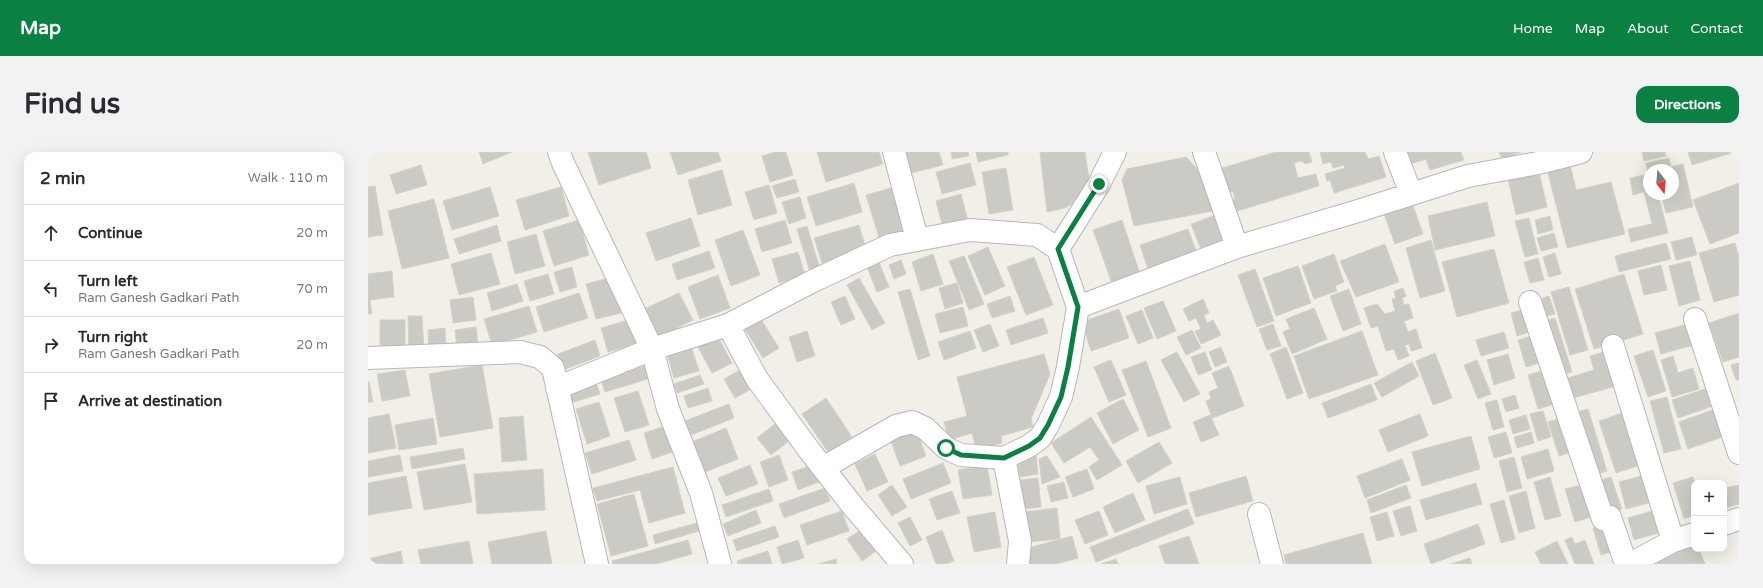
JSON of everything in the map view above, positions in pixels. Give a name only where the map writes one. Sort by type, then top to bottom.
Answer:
[{"type":"street","points":[[559,152],[652,349],[668,409],[701,493],[720,564]]},
{"type":"street","points":[[894,152],[917,239]]},
{"type":"street","points":[[1058,249],[1099,184],[1115,152]]},
{"type":"street","points":[[1204,152],[1237,247]]},
{"type":"street","points":[[1395,152],[1411,194]]},
{"type":"street","points":[[1078,307],[1237,247],[1468,176],[1537,158],[1581,152]]},
{"type":"street","points":[[557,388],[652,349],[728,325],[811,282],[890,245],[970,230],[1037,235],[1058,249],[1078,307],[1068,367],[1061,397],[1040,438],[1029,446],[1004,458],[961,455],[946,448],[925,428],[912,422],[896,426],[823,468]]},
{"type":"street","points":[[1530,302],[1603,519],[1610,517],[1626,564]]},
{"type":"street","points":[[1695,319],[1739,453]]},
{"type":"street","points":[[728,325],[757,379],[823,468],[902,564]]},
{"type":"street","points":[[1613,346],[1672,541]]},
{"type":"street","points":[[368,358],[520,352],[540,357],[553,368],[597,564]]},
{"type":"street","points":[[1004,458],[1020,541],[1018,564]]},
{"type":"street","points":[[1259,514],[1272,564]]},
{"type":"street","points":[[1727,523],[1739,519]]},
{"type":"street","points":[[1630,564],[1672,541],[1691,535]]},
{"type":"building","points":[[479,152],[512,152],[483,164]]},
{"type":"building","points":[[588,152],[646,152],[651,168],[599,185]]},
{"type":"building","points":[[670,152],[718,152],[721,161],[678,175]]},
{"type":"building","points":[[775,152],[786,152],[793,175],[770,182],[762,156]]},
{"type":"building","points":[[817,152],[879,152],[883,164],[826,182]]},
{"type":"building","points":[[902,152],[939,152],[943,165],[908,174]]},
{"type":"building","points":[[951,152],[968,152],[969,156],[952,159]]},
{"type":"building","points":[[976,152],[1008,152],[1008,155],[978,162]]},
{"type":"building","points":[[1040,152],[1085,152],[1091,192],[1065,208],[1047,212]]},
{"type":"building","points":[[1276,152],[1309,152],[1312,162],[1305,164],[1302,161],[1294,163],[1298,178],[1316,174],[1319,186],[1234,212],[1231,202],[1235,200],[1233,191],[1227,192],[1222,168]]},
{"type":"building","points":[[1320,152],[1365,152],[1368,159],[1379,156],[1386,177],[1334,193],[1330,180],[1327,181],[1325,174],[1345,168],[1344,165],[1333,168],[1331,162],[1323,164]]},
{"type":"building","points":[[1399,152],[1461,152],[1464,160],[1430,170],[1426,159],[1404,166]]},
{"type":"building","points":[[1499,152],[1521,152],[1502,159]]},
{"type":"building","points":[[1642,152],[1665,152],[1666,156],[1644,161]]},
{"type":"building","points":[[1688,152],[1735,152],[1692,165]]},
{"type":"building","points":[[1186,157],[1209,182],[1218,210],[1134,226],[1122,180],[1127,169]]},
{"type":"building","points":[[1669,158],[1670,164],[1646,164]]},
{"type":"building","points":[[970,163],[976,185],[942,194],[936,172]]},
{"type":"building","points":[[1570,163],[1576,190],[1611,182],[1625,234],[1567,248],[1547,169]]},
{"type":"building","points":[[1683,164],[1693,207],[1666,213],[1663,200],[1679,200],[1679,165]]},
{"type":"building","points":[[421,165],[427,185],[396,194],[390,175]]},
{"type":"building","points":[[1006,168],[1013,210],[989,214],[982,172]]},
{"type":"building","points":[[722,170],[732,205],[698,215],[688,180]]},
{"type":"building","points":[[1539,172],[1547,207],[1516,215],[1508,179]]},
{"type":"building","points":[[1643,175],[1643,192],[1633,195],[1630,178]]},
{"type":"building","points":[[795,179],[799,192],[777,198],[772,186]]},
{"type":"building","points":[[854,183],[862,212],[816,226],[807,197]]},
{"type":"building","points":[[1739,183],[1739,233],[1710,244],[1693,200]]},
{"type":"building","points":[[769,185],[777,213],[754,220],[745,192]]},
{"type":"building","points":[[375,186],[383,235],[368,237],[368,187]]},
{"type":"building","points":[[490,187],[499,216],[452,230],[443,201]]},
{"type":"building","points":[[561,187],[569,216],[525,230],[516,200]]},
{"type":"building","points":[[895,187],[908,232],[880,241],[866,195]]},
{"type":"building","points":[[961,194],[968,221],[943,228],[936,201]]},
{"type":"building","points":[[800,197],[806,218],[789,224],[782,202]]},
{"type":"building","points":[[434,199],[449,258],[402,269],[388,211]]},
{"type":"building","points":[[1646,200],[1660,200],[1668,233],[1631,242],[1628,229],[1652,224]]},
{"type":"building","points":[[1487,202],[1495,236],[1435,250],[1428,216]]},
{"type":"building","points":[[1412,203],[1423,234],[1395,244],[1384,214]]},
{"type":"building","points":[[1221,213],[1231,242],[1202,252],[1191,224]]},
{"type":"building","points":[[1550,216],[1553,230],[1538,234],[1535,220]]},
{"type":"building","points":[[691,218],[700,246],[656,261],[646,233]]},
{"type":"building","points":[[1529,218],[1538,254],[1525,257],[1515,221]]},
{"type":"building","points":[[579,220],[589,255],[554,266],[543,231]]},
{"type":"building","points":[[785,220],[792,243],[762,252],[755,229]]},
{"type":"building","points":[[1122,220],[1142,280],[1114,289],[1093,230]]},
{"type":"building","points":[[497,225],[501,241],[459,254],[454,239]]},
{"type":"building","points":[[859,225],[866,249],[822,263],[814,238]]},
{"type":"building","points":[[807,226],[820,269],[810,272],[797,229]]},
{"type":"building","points":[[1188,229],[1200,261],[1151,278],[1140,245]]},
{"type":"building","points":[[743,230],[760,275],[731,286],[715,240]]},
{"type":"building","points":[[1554,233],[1558,247],[1541,251],[1537,238]]},
{"type":"building","points":[[536,234],[545,266],[515,274],[507,242]]},
{"type":"building","points":[[1692,237],[1697,255],[1676,260],[1671,242]]},
{"type":"building","points":[[1431,240],[1445,291],[1420,298],[1406,248]]},
{"type":"building","points":[[1666,243],[1671,259],[1619,272],[1615,256]]},
{"type":"building","points":[[1735,243],[1739,258],[1739,295],[1714,302],[1699,253]]},
{"type":"building","points":[[1385,244],[1399,282],[1356,297],[1340,261]]},
{"type":"building","points":[[988,247],[1005,286],[985,295],[968,256]]},
{"type":"building","points":[[1494,249],[1509,303],[1457,317],[1442,262]]},
{"type":"building","points":[[709,251],[715,268],[677,280],[672,264]]},
{"type":"building","points":[[798,252],[805,275],[779,283],[772,259]]},
{"type":"building","points":[[491,253],[500,284],[459,295],[451,264]]},
{"type":"building","points":[[1555,253],[1561,274],[1549,277],[1543,257]]},
{"type":"building","points":[[933,254],[943,284],[921,291],[912,262]]},
{"type":"building","points":[[1334,254],[1344,282],[1335,286],[1337,291],[1314,299],[1302,266]]},
{"type":"building","points":[[964,256],[984,304],[969,310],[949,261]]},
{"type":"building","points":[[1034,257],[1053,305],[1026,315],[1007,267]]},
{"type":"building","points":[[1538,258],[1544,280],[1530,283],[1524,262]]},
{"type":"building","points":[[901,260],[906,274],[894,279],[889,265]]},
{"type":"building","points":[[1690,261],[1700,300],[1679,306],[1669,266]]},
{"type":"building","points":[[879,262],[889,287],[877,292],[867,267]]},
{"type":"building","points":[[1661,265],[1667,290],[1644,295],[1638,271]]},
{"type":"building","points":[[1298,266],[1311,303],[1276,316],[1263,278]]},
{"type":"building","points":[[572,267],[577,287],[560,292],[554,272]]},
{"type":"building","points":[[1255,269],[1274,321],[1257,327],[1238,275]]},
{"type":"building","points":[[392,271],[394,297],[370,300],[372,314],[368,314],[368,274]]},
{"type":"building","points":[[548,274],[554,294],[530,301],[524,281]]},
{"type":"building","points":[[1624,274],[1643,334],[1594,349],[1575,289]]},
{"type":"building","points":[[718,275],[730,308],[700,319],[688,287]]},
{"type":"building","points":[[612,277],[621,313],[596,319],[586,284]]},
{"type":"building","points":[[859,278],[885,323],[872,330],[847,285]]},
{"type":"building","points":[[957,283],[963,303],[945,309],[939,288]]},
{"type":"building","points":[[517,284],[523,301],[492,311],[487,293]]},
{"type":"building","points":[[1569,287],[1588,350],[1570,355],[1551,292]]},
{"type":"building","points":[[1403,288],[1406,296],[1402,298],[1404,305],[1409,304],[1413,318],[1404,321],[1408,332],[1416,329],[1422,348],[1411,351],[1409,344],[1405,345],[1409,356],[1398,360],[1394,349],[1386,351],[1378,326],[1371,328],[1364,308],[1377,304],[1385,314],[1395,311],[1392,299],[1396,298],[1394,291]]},
{"type":"building","points":[[910,289],[930,356],[918,360],[898,292]]},
{"type":"building","points":[[1349,289],[1361,324],[1343,331],[1330,296]]},
{"type":"building","points":[[579,293],[588,318],[544,332],[536,307]]},
{"type":"building","points":[[679,293],[693,320],[655,339],[642,310]]},
{"type":"building","points":[[845,296],[855,319],[841,325],[831,302]]},
{"type":"building","points":[[1010,296],[1015,311],[992,318],[987,304]]},
{"type":"building","points":[[1549,296],[1555,314],[1538,318],[1533,301]]},
{"type":"building","points":[[473,297],[476,320],[453,323],[450,300]]},
{"type":"building","points":[[1203,299],[1209,313],[1204,315],[1207,323],[1213,320],[1221,335],[1201,344],[1195,331],[1201,329],[1196,318],[1189,321],[1183,309]]},
{"type":"building","points":[[1163,301],[1176,331],[1157,339],[1144,308]]},
{"type":"building","points":[[529,306],[537,332],[492,345],[484,319]]},
{"type":"building","points":[[963,307],[968,326],[940,333],[935,314]]},
{"type":"building","points":[[1314,308],[1327,339],[1292,354],[1283,332],[1290,329],[1286,319]]},
{"type":"building","points":[[1119,309],[1129,338],[1091,351],[1082,322]]},
{"type":"building","points":[[1526,309],[1533,331],[1517,336],[1511,313]]},
{"type":"building","points":[[1142,310],[1153,338],[1138,344],[1126,316]]},
{"type":"building","points":[[1739,313],[1739,357],[1723,362],[1709,323]]},
{"type":"building","points":[[408,316],[422,316],[424,352],[409,352]]},
{"type":"building","points":[[759,316],[779,348],[763,358],[743,326]]},
{"type":"building","points":[[1043,318],[1048,333],[1011,345],[1006,330]]},
{"type":"building","points":[[1555,318],[1572,372],[1557,376],[1541,322]]},
{"type":"building","points":[[380,320],[405,320],[405,353],[380,353]]},
{"type":"building","points":[[629,320],[636,344],[608,352],[601,328]]},
{"type":"building","points":[[990,324],[999,346],[983,352],[974,330]]},
{"type":"building","points":[[1273,324],[1281,346],[1267,350],[1259,329]]},
{"type":"building","points":[[1688,324],[1694,345],[1661,354],[1655,333]]},
{"type":"building","points":[[476,327],[478,345],[457,348],[455,330]]},
{"type":"building","points":[[445,328],[446,351],[429,352],[428,330]]},
{"type":"building","points":[[1192,330],[1201,348],[1186,355],[1177,337]]},
{"type":"building","points":[[807,331],[815,356],[797,362],[789,337]]},
{"type":"building","points":[[970,331],[976,348],[944,360],[938,342]]},
{"type":"building","points":[[1362,331],[1378,375],[1309,399],[1294,356]]},
{"type":"building","points":[[1504,332],[1509,348],[1481,356],[1476,340]]},
{"type":"building","points":[[1538,334],[1545,361],[1526,367],[1518,340]]},
{"type":"building","points":[[718,337],[732,363],[712,373],[698,347]]},
{"type":"building","points":[[595,340],[600,356],[563,370],[558,354]]},
{"type":"building","points":[[691,346],[699,371],[674,378],[667,353]]},
{"type":"building","points":[[1221,347],[1227,362],[1215,367],[1209,352]]},
{"type":"building","points":[[1286,347],[1303,393],[1287,399],[1270,354]]},
{"type":"building","points":[[1610,350],[1620,385],[1566,400],[1561,380],[1594,370],[1590,356]]},
{"type":"building","points":[[1653,350],[1666,391],[1648,397],[1634,356]]},
{"type":"building","points":[[1177,352],[1200,394],[1184,402],[1161,360]]},
{"type":"building","points":[[1205,352],[1212,370],[1198,375],[1191,357]]},
{"type":"building","points":[[1435,353],[1452,398],[1433,405],[1416,361]]},
{"type":"building","points":[[1044,354],[1050,374],[1031,419],[1033,427],[1001,436],[1002,443],[976,450],[972,433],[949,440],[944,422],[967,416],[957,377]]},
{"type":"building","points":[[1508,354],[1515,378],[1494,385],[1487,360]]},
{"type":"building","points":[[1673,356],[1678,373],[1693,368],[1699,389],[1672,397],[1661,360]]},
{"type":"building","points":[[1111,360],[1126,395],[1109,402],[1094,367]]},
{"type":"building","points":[[1477,360],[1491,394],[1478,399],[1464,365]]},
{"type":"building","points":[[1146,361],[1171,428],[1148,437],[1122,370]]},
{"type":"building","points":[[1412,362],[1419,376],[1382,397],[1374,383]]},
{"type":"building","points":[[1739,363],[1739,380],[1736,380],[1731,365]]},
{"type":"building","points":[[482,365],[493,428],[440,437],[429,374]]},
{"type":"building","points":[[647,365],[651,378],[605,392],[601,380]]},
{"type":"building","points":[[1229,366],[1244,406],[1212,418],[1206,401],[1211,399],[1209,392],[1218,388],[1212,373]]},
{"type":"building","points":[[1548,369],[1558,403],[1538,409],[1528,375]]},
{"type":"building","points":[[405,370],[410,396],[382,401],[377,374]]},
{"type":"building","points":[[740,370],[751,389],[735,398],[724,379]]},
{"type":"building","points":[[700,375],[704,384],[677,393],[674,384]]},
{"type":"building","points":[[369,382],[373,402],[368,402]]},
{"type":"building","points":[[596,382],[600,394],[567,404],[563,393]]},
{"type":"building","points":[[1371,384],[1377,400],[1328,418],[1322,403]]},
{"type":"building","points":[[1711,387],[1716,405],[1678,418],[1672,400]]},
{"type":"building","points":[[708,388],[712,401],[688,408],[684,396]]},
{"type":"building","points":[[638,391],[649,425],[625,432],[614,398]]},
{"type":"building","points":[[1515,395],[1519,408],[1506,412],[1502,399]]},
{"type":"building","points":[[1667,397],[1681,449],[1664,453],[1650,401]]},
{"type":"building","points":[[826,398],[852,437],[828,452],[802,414]]},
{"type":"building","points":[[1123,399],[1139,430],[1113,444],[1097,413]]},
{"type":"building","points":[[1497,400],[1504,427],[1493,430],[1485,403]]},
{"type":"building","points":[[599,402],[610,436],[587,444],[576,409]]},
{"type":"building","points":[[729,404],[734,418],[691,435],[685,421]]},
{"type":"building","points":[[1718,408],[1728,435],[1688,449],[1679,422]]},
{"type":"building","points":[[1588,409],[1607,471],[1592,476],[1574,413]]},
{"type":"building","points":[[1543,411],[1551,437],[1538,441],[1530,414]]},
{"type":"building","points":[[1628,411],[1646,463],[1616,473],[1599,421]]},
{"type":"building","points":[[389,414],[396,448],[368,453],[368,418]]},
{"type":"building","points":[[1420,414],[1428,436],[1388,452],[1379,430]]},
{"type":"building","points":[[1210,415],[1219,435],[1201,442],[1193,422]]},
{"type":"building","points":[[1526,415],[1530,429],[1513,434],[1509,420]]},
{"type":"building","points":[[523,416],[527,460],[502,462],[499,418]]},
{"type":"building","points":[[1091,417],[1122,465],[1097,480],[1089,467],[1099,460],[1090,447],[1064,463],[1051,443]]},
{"type":"building","points":[[1564,417],[1574,451],[1559,456],[1548,422]]},
{"type":"building","points":[[433,418],[437,444],[399,450],[395,425]]},
{"type":"building","points":[[776,423],[790,440],[771,455],[757,438]]},
{"type":"building","points":[[669,425],[678,450],[652,459],[644,433]]},
{"type":"building","points":[[726,428],[738,459],[705,472],[692,442]]},
{"type":"building","points":[[916,429],[926,456],[900,466],[890,438]]},
{"type":"building","points":[[1506,432],[1512,453],[1494,458],[1488,437]]},
{"type":"building","points":[[1531,432],[1534,443],[1517,448],[1514,437]]},
{"type":"building","points":[[1471,436],[1480,469],[1422,486],[1412,452]]},
{"type":"building","points":[[629,440],[636,460],[592,474],[585,453]]},
{"type":"building","points":[[1159,442],[1172,463],[1138,483],[1126,461]]},
{"type":"building","points":[[463,448],[465,459],[412,469],[410,457]]},
{"type":"building","points":[[1548,449],[1554,471],[1527,479],[1521,457]]},
{"type":"building","points":[[875,454],[888,482],[867,491],[855,464]]},
{"type":"building","points":[[1036,454],[1038,474],[1020,477],[1017,456]]},
{"type":"building","points":[[400,455],[403,471],[368,477],[368,461]]},
{"type":"building","points":[[779,455],[788,480],[769,487],[760,462]]},
{"type":"building","points":[[1047,456],[1060,477],[1042,484],[1039,459]]},
{"type":"building","points":[[1514,457],[1522,488],[1507,492],[1499,461]]},
{"type":"building","points":[[1402,459],[1410,480],[1365,498],[1357,476]]},
{"type":"building","points":[[943,463],[951,483],[911,499],[903,479]]},
{"type":"building","points":[[465,464],[472,502],[424,510],[417,472]]},
{"type":"building","points":[[750,465],[758,484],[726,496],[718,478]]},
{"type":"building","points":[[813,465],[819,482],[798,490],[792,472]]},
{"type":"building","points":[[987,465],[992,495],[963,499],[958,470]]},
{"type":"building","points":[[673,467],[685,513],[649,523],[640,490],[597,501],[593,488]]},
{"type":"building","points":[[543,469],[545,510],[477,514],[474,474]]},
{"type":"building","points":[[1087,469],[1094,489],[1073,497],[1065,477]]},
{"type":"building","points":[[1645,475],[1652,502],[1626,509],[1619,482]]},
{"type":"building","points":[[406,476],[412,508],[368,515],[368,483]]},
{"type":"building","points":[[1246,476],[1253,501],[1196,517],[1189,493]]},
{"type":"building","points":[[1180,477],[1187,504],[1154,514],[1146,486]]},
{"type":"building","points":[[1550,477],[1561,516],[1545,520],[1534,482]]},
{"type":"building","points":[[1611,477],[1622,509],[1609,514],[1598,481]]},
{"type":"building","points":[[1693,477],[1694,480],[1691,480],[1691,516],[1684,519],[1673,483]]},
{"type":"building","points":[[1038,478],[1041,507],[1023,509],[1020,480]]},
{"type":"building","points":[[1064,482],[1068,498],[1051,502],[1047,486]]},
{"type":"building","points":[[1476,483],[1482,504],[1426,520],[1420,500]]},
{"type":"building","points":[[892,485],[907,507],[892,516],[878,495]]},
{"type":"building","points":[[1406,485],[1411,498],[1371,513],[1367,500]]},
{"type":"building","points":[[1582,485],[1591,517],[1575,522],[1565,489]]},
{"type":"building","points":[[1739,485],[1739,504],[1727,507],[1727,487]]},
{"type":"building","points":[[825,488],[830,501],[784,518],[779,504]]},
{"type":"building","points":[[769,489],[773,501],[726,517],[722,505]]},
{"type":"building","points":[[952,491],[960,513],[937,520],[929,499]]},
{"type":"building","points":[[1526,491],[1535,528],[1519,533],[1509,496]]},
{"type":"building","points":[[1133,493],[1145,520],[1115,533],[1103,507]]},
{"type":"building","points":[[634,494],[648,546],[611,556],[597,504]]},
{"type":"building","points":[[1504,500],[1515,539],[1501,543],[1490,504]]},
{"type":"building","points":[[1410,506],[1417,531],[1401,536],[1393,511]]},
{"type":"building","points":[[1057,508],[1060,539],[1028,542],[1024,512]]},
{"type":"building","points":[[1188,509],[1194,524],[1096,562],[1090,547]]},
{"type":"building","points":[[756,510],[761,523],[728,536],[723,524]]},
{"type":"building","points":[[1656,510],[1662,532],[1634,540],[1628,518]]},
{"type":"building","points":[[842,511],[849,531],[807,545],[800,525]]},
{"type":"building","points":[[1099,511],[1108,535],[1085,544],[1075,520]]},
{"type":"building","points":[[995,512],[1001,547],[974,552],[967,517]]},
{"type":"building","points":[[1387,512],[1394,536],[1377,541],[1370,517]]},
{"type":"building","points":[[910,517],[922,540],[910,546],[898,523]]},
{"type":"building","points":[[697,523],[699,531],[655,544],[653,535]]},
{"type":"building","points":[[1478,524],[1485,544],[1431,564],[1424,544]]},
{"type":"building","points":[[1606,524],[1614,551],[1601,555],[1593,528]]},
{"type":"building","points":[[775,526],[779,537],[737,551],[733,540]]},
{"type":"building","points":[[864,528],[879,549],[862,561],[847,539]]},
{"type":"building","points":[[942,530],[954,561],[946,564],[936,564],[926,537]]},
{"type":"building","points":[[546,531],[552,564],[492,564],[488,542]]},
{"type":"building","points":[[1363,533],[1372,564],[1286,564],[1284,555]]},
{"type":"building","points":[[1072,536],[1078,558],[1056,564],[1029,564],[1025,549]]},
{"type":"building","points":[[1189,536],[1199,564],[1165,564],[1159,546]]},
{"type":"building","points":[[1572,537],[1575,544],[1585,540],[1594,564],[1575,564],[1565,540]]},
{"type":"building","points":[[688,540],[692,554],[656,564],[613,564],[612,561]]},
{"type":"building","points":[[798,540],[804,558],[782,564],[777,547]]},
{"type":"building","points":[[469,541],[473,564],[421,564],[418,550]]},
{"type":"building","points":[[1557,541],[1568,564],[1541,564],[1535,552]]},
{"type":"building","points":[[1691,546],[1691,552],[1700,552],[1705,564],[1658,564],[1657,561]]},
{"type":"building","points":[[401,551],[403,564],[368,564],[368,559]]},
{"type":"building","points":[[768,551],[772,564],[738,564],[737,561]]},
{"type":"building","points":[[1470,558],[1472,564],[1450,564]]},
{"type":"building","points":[[836,559],[837,564],[818,564]]},
{"type":"building","points":[[1116,559],[1118,564],[1101,564]]},
{"type":"route","points":[[946,448],[961,455],[1004,458],[1029,446],[1040,438],[1048,425],[1061,397],[1068,367],[1078,307],[1058,249],[1099,184]]}]
